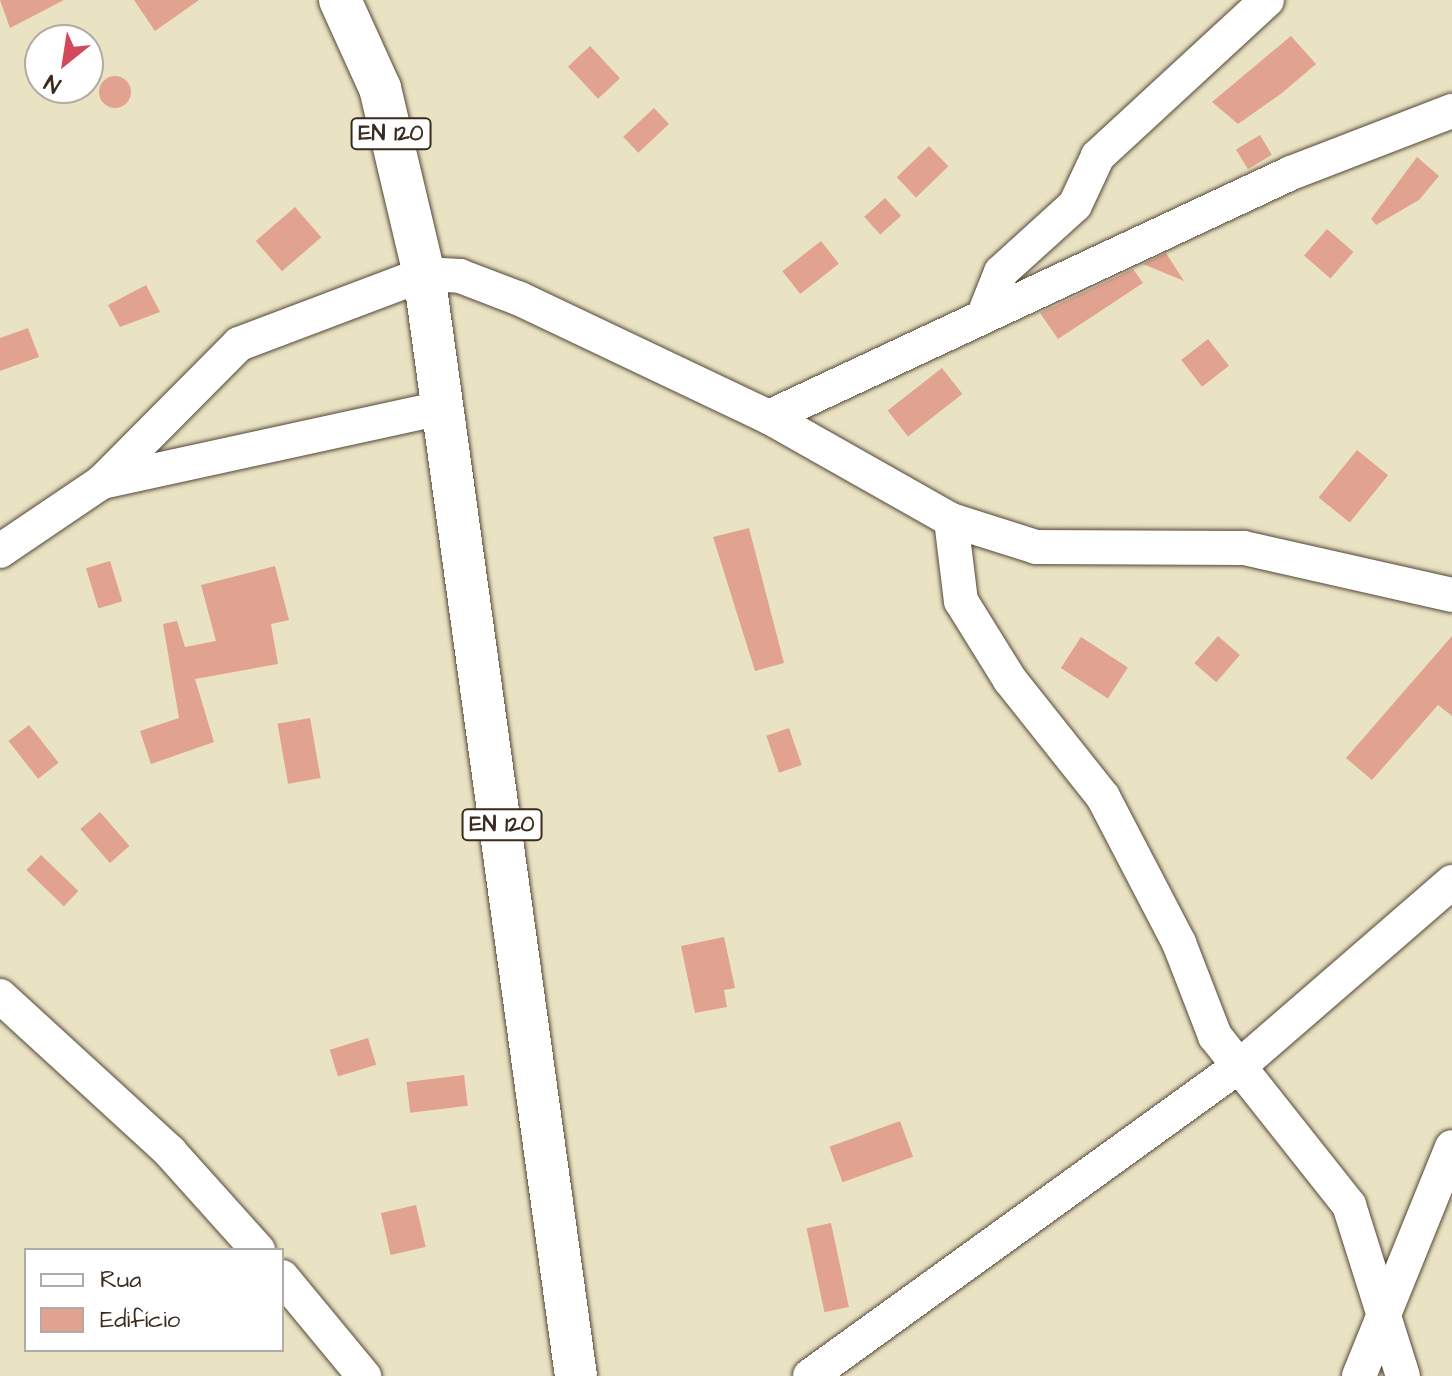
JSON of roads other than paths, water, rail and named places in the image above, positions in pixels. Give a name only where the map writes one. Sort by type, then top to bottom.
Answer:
[{"type":"main road","name":"EN 120","points":[[340,0],[380,88],[424,274],[445,407],[576,1376]]},
{"type":"street","points":[[985,312],[1001,272],[1075,205],[1098,156],[1267,0]]},
{"type":"street","points":[[769,417],[985,312],[1291,173],[1452,111]]},
{"type":"street","points":[[0,551],[102,482],[239,344],[424,274],[460,276],[520,299],[769,417],[951,520],[1036,547],[1244,548],[1452,595]]},
{"type":"street","points":[[102,482],[445,407]]},
{"type":"street","points":[[951,520],[961,601],[1010,680],[1103,797],[1179,943],[1215,1036],[1242,1064],[1349,1205],[1403,1376]]},
{"type":"street","points":[[810,1376],[1242,1064],[1452,882]]},
{"type":"street","points":[[0,996],[170,1152],[256,1248]]},
{"type":"street","points":[[1359,1376],[1387,1320],[1452,1147]]},
{"type":"street","points":[[284,1279],[364,1376]]}]
